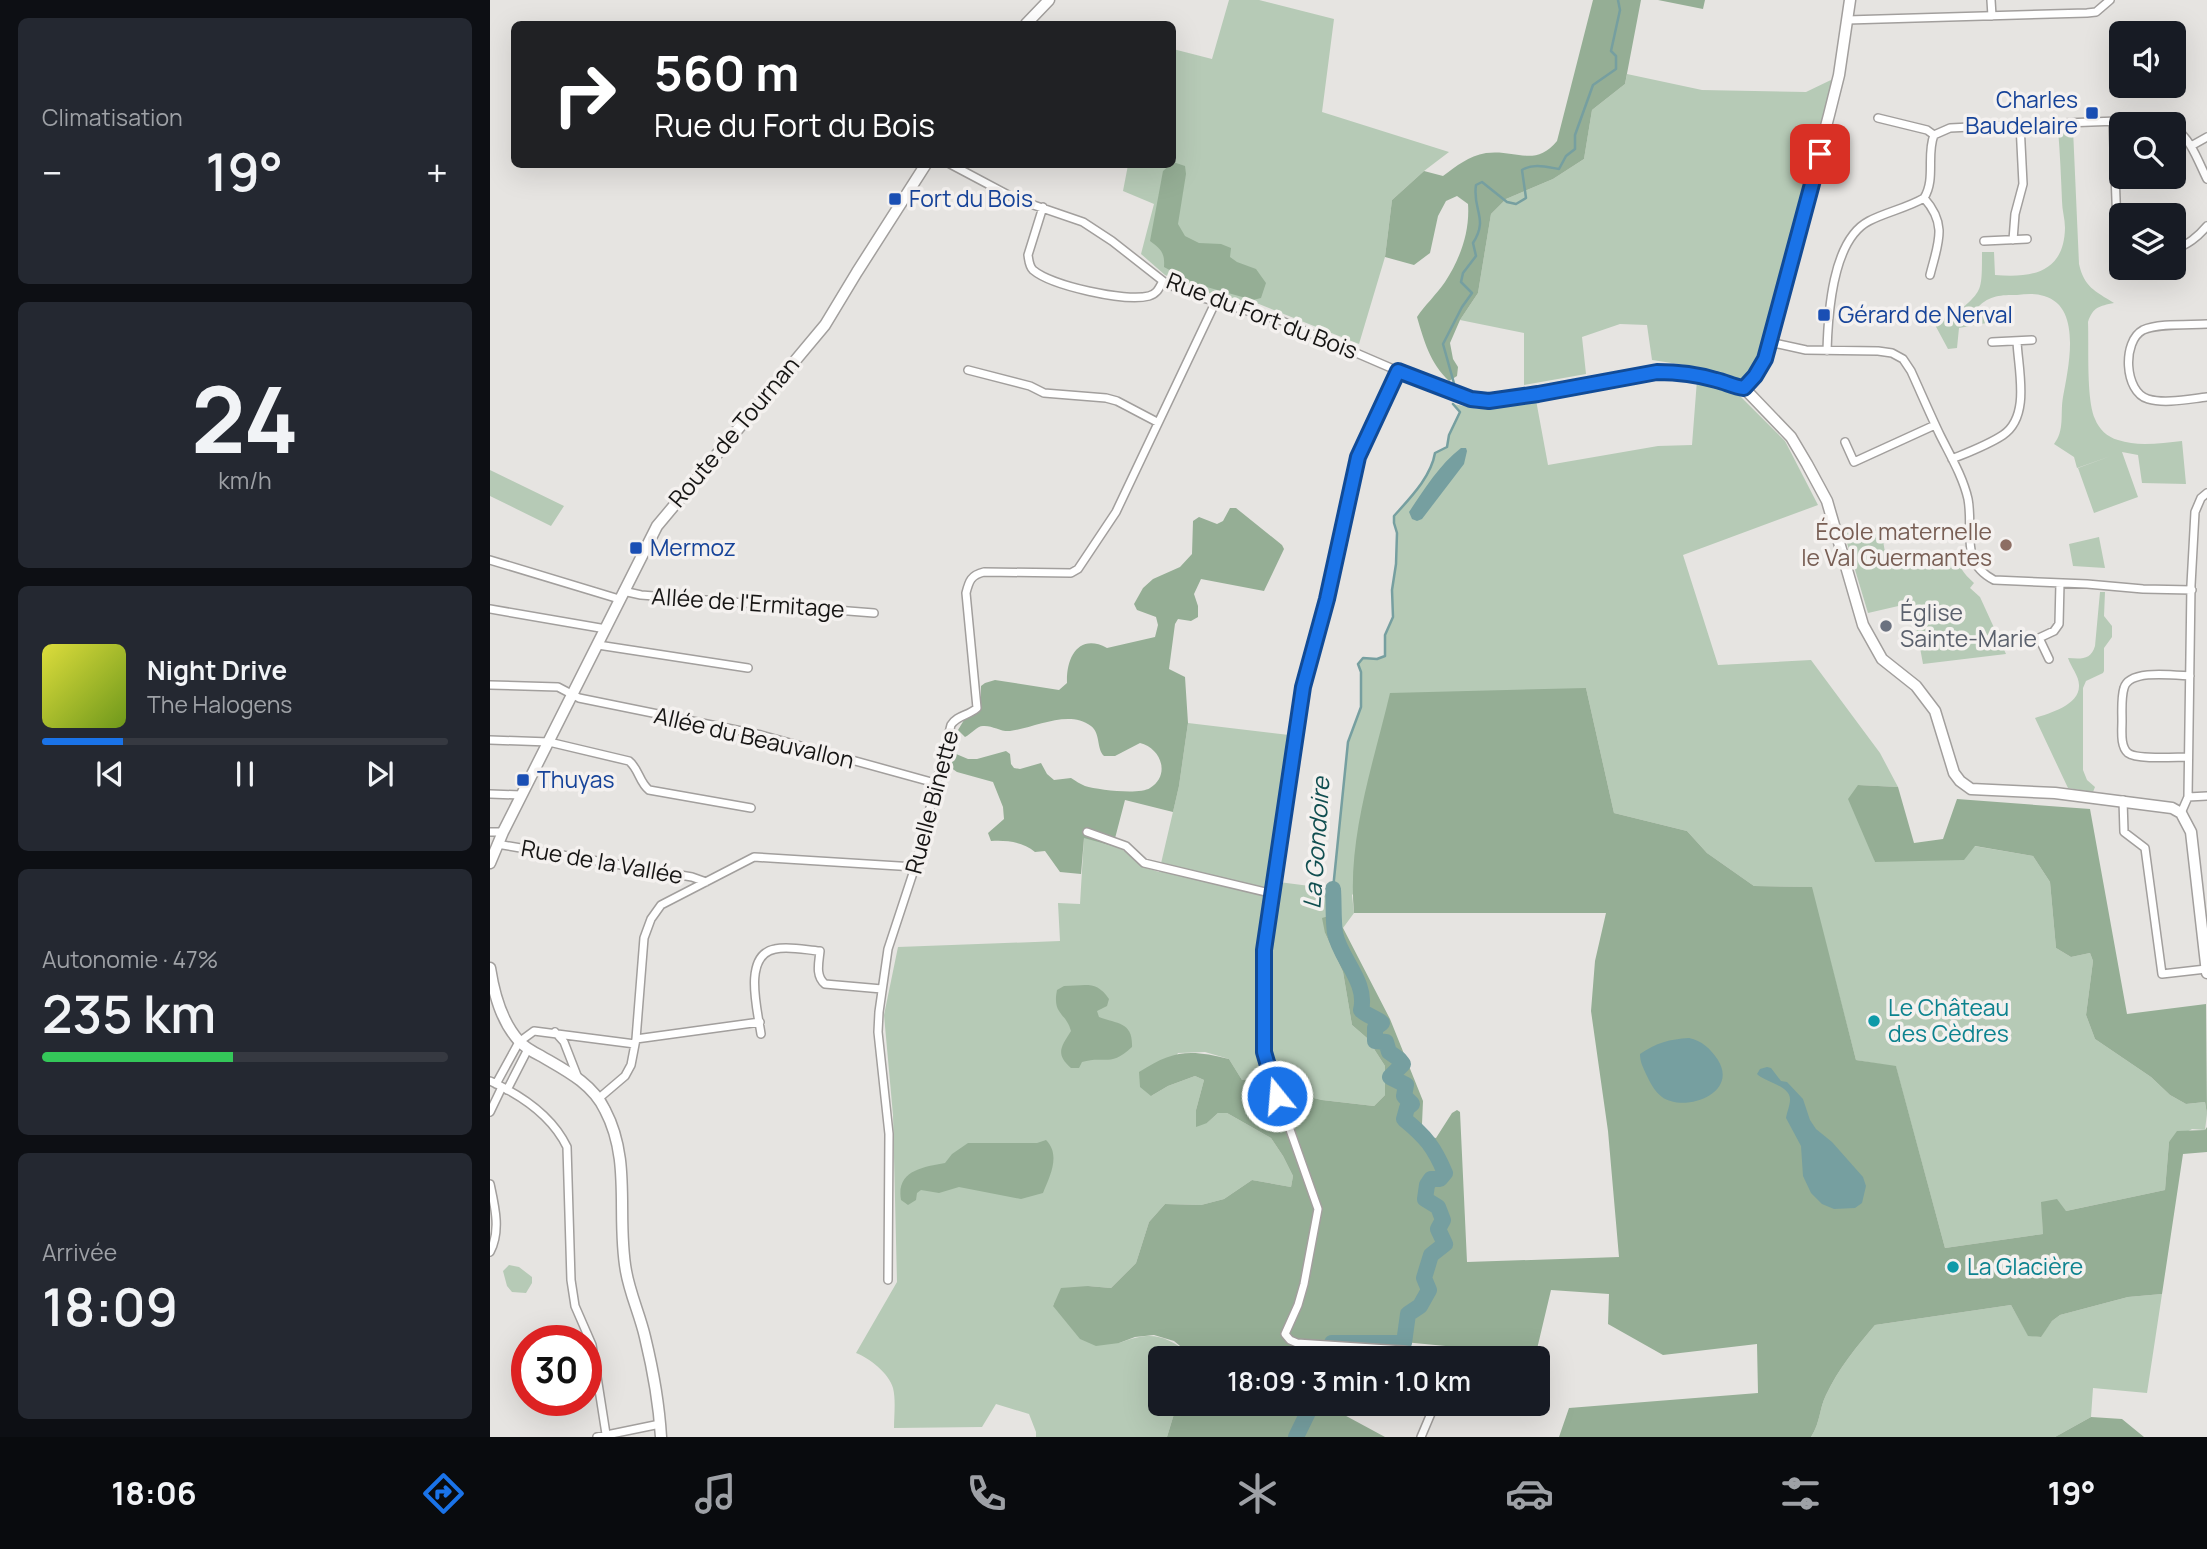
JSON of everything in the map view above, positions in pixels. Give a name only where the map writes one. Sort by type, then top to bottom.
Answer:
[{"type":"main road","points":[[1029,21],[1049,0]]},
{"type":"main road","points":[[1744,388],[1765,359],[1829,115],[1850,0]]},
{"type":"main road","name":"Route de Tournan","points":[[490,863],[521,795],[657,526],[681,494],[825,325],[923,168]]},
{"type":"main road","name":"Rue du Fort du Bois","points":[[1744,388],[1791,437],[1808,464],[1826,501],[1863,625],[1882,659],[1916,687],[1935,711],[1954,773],[1960,781],[1971,789],[2123,800],[2172,808],[2181,813]]},
{"type":"main road","points":[[2181,813],[2191,831],[2207,971]]},
{"type":"main road","points":[[490,968],[504,1018],[519,1042],[578,1078],[598,1098],[618,1140],[626,1271],[645,1337],[657,1395],[660,1432]]},
{"type":"street","points":[[1991,0],[1992,16]]},
{"type":"street","points":[[1847,20],[2087,13],[2096,12],[2110,0]]},
{"type":"street","points":[[1878,118],[1927,130],[1934,135]]},
{"type":"street","points":[[1934,135],[1950,128],[2109,121]]},
{"type":"street","points":[[2013,240],[2015,214],[2023,184],[2020,124]]},
{"type":"street","points":[[1827,351],[1828,316],[1841,257],[1848,241],[1868,221],[1924,198],[1928,191],[1930,149],[1934,135]]},
{"type":"street","points":[[2191,146],[2207,137]]},
{"type":"street","points":[[2186,139],[2207,180]]},
{"type":"street","name":"Rue du Fort du Bois","points":[[957,168],[1003,193],[1069,215],[1098,230],[1163,281],[1186,293],[1282,321],[1471,399],[1489,401],[1538,394],[1657,372],[1696,374],[1733,387],[1744,388]]},
{"type":"street","points":[[1924,198],[1934,209],[1940,234],[1930,275]]},
{"type":"street","points":[[1043,207],[1028,255],[1033,270],[1059,284],[1105,295],[1147,297],[1156,293],[1163,281]]},
{"type":"street","points":[[2186,245],[2207,226]]},
{"type":"street","points":[[1984,240],[2027,239]]},
{"type":"street","name":"Ruelle Binette","points":[[888,1280],[889,1134],[878,1032],[882,989],[888,949],[915,867],[934,783],[951,725],[954,719],[977,708],[966,593],[969,580],[976,573],[984,572],[1071,573],[1078,569],[1116,512],[1216,301]]},
{"type":"street","points":[[2207,324],[2145,329],[2136,335],[2130,348],[2132,384],[2136,392],[2146,398],[2159,400],[2207,397]]},
{"type":"street","points":[[1992,342],[2032,340]]},
{"type":"street","points":[[1952,459],[2001,437],[2015,422],[2020,404],[2017,341]]},
{"type":"street","points":[[1769,342],[1806,350],[1878,351],[1903,359],[1911,371],[1968,498],[1970,555],[1980,572],[1994,580],[2192,590]]},
{"type":"street","points":[[968,370],[1030,386],[1044,393],[1117,401],[1157,422]]},
{"type":"street","points":[[1340,1346],[1297,1343],[1285,1334],[1304,1284],[1318,1209],[1284,1118],[1264,1052],[1264,950],[1305,673],[1327,599],[1358,457],[1398,371]]},
{"type":"street","points":[[1845,442],[1854,462],[1936,425]]},
{"type":"street","points":[[2181,813],[2188,797],[2195,512],[2201,498],[2207,493]]},
{"type":"street","name":"Allée de l'Ermitage","points":[[490,561],[621,595],[874,613]]},
{"type":"street","points":[[2049,659],[2039,638],[2054,631],[2059,624],[2060,583]]},
{"type":"street","points":[[490,610],[606,629]]},
{"type":"street","points":[[598,645],[748,668]]},
{"type":"street","points":[[2188,757],[2136,756],[2128,753],[2123,746],[2122,724],[2123,692],[2129,680],[2146,675],[2190,676]]},
{"type":"street","name":"Allée du Beauvallon","points":[[490,685],[558,687],[591,701],[761,735],[934,783]]},
{"type":"street","points":[[490,740],[549,742],[629,761],[635,766],[643,785],[649,790],[751,808]]},
{"type":"street","points":[[490,794],[521,795]]},
{"type":"street","points":[[2188,797],[2207,796]]},
{"type":"street","points":[[2123,800],[2124,832],[2145,848],[2162,974],[2207,971]]},
{"type":"street","points":[[490,832],[503,832]]},
{"type":"street","points":[[1087,832],[1126,846],[1144,863],[1274,894]]},
{"type":"street","name":"Rue de la Vallée","points":[[497,844],[692,877],[706,882]]},
{"type":"street","points":[[598,1098],[625,1076],[631,1065],[643,938],[661,905],[754,857],[915,867]]},
{"type":"street","points":[[761,1034],[754,978],[764,953],[774,949],[820,951],[819,975],[825,984],[882,989]]},
{"type":"street","points":[[490,1112],[519,1042],[534,1031],[635,1041],[760,1022]]},
{"type":"street","points":[[555,1032],[564,1042],[578,1078]]},
{"type":"street","points":[[499,1086],[528,1049]]},
{"type":"street","points":[[499,1086],[548,1119],[567,1147],[571,1280],[575,1306],[592,1345],[606,1434]]},
{"type":"street","points":[[490,1184],[495,1209],[496,1236],[490,1252]]},
{"type":"street","points":[[1421,1437],[1429,1416]]},
{"type":"street","points":[[597,1437],[606,1434],[660,1432]]},
{"type":"green space","points":[[1229,0],[1259,0],[1334,19],[1322,112],[1449,152],[1392,200],[1385,257],[1359,344],[1259,304],[1200,291],[1165,275],[1141,254],[1154,204],[1123,191],[1127,168],[1176,168],[1176,50],[1212,59]]},
{"type":"green space","points":[[1593,0],[1641,0],[1625,84],[1592,110],[1584,159],[1553,179],[1506,199],[1491,214],[1478,293],[1460,320],[1450,343],[1453,359],[1458,367],[1457,376],[1449,381],[1432,359],[1417,317],[1445,282],[1455,264],[1466,235],[1468,204],[1457,196],[1446,201],[1438,216],[1430,253],[1414,265],[1385,257],[1392,200],[1424,171],[1443,176],[1480,154],[1497,152],[1533,156],[1549,149],[1557,141]]},
{"type":"green space","points":[[1658,0],[1705,0],[1703,9]]},
{"type":"green space","points":[[1627,74],[1702,90],[1806,92],[1833,79],[1766,343],[1738,394],[1785,441],[1818,505],[1683,555],[1718,665],[1811,660],[1880,753],[1898,787],[1858,785],[1875,862],[1974,846],[2033,856],[2050,882],[2056,948],[2071,957],[2090,953],[2093,961],[2086,1015],[2095,1039],[2151,1077],[2170,1095],[2186,1104],[2205,1102],[2205,1130],[2192,1129],[2169,1142],[2165,1190],[2066,1211],[2042,1203],[2043,1234],[1945,1248],[1896,1067],[1856,1060],[1811,887],[1754,886],[1707,853],[1687,831],[1614,813],[1586,688],[1352,895],[1354,913],[1343,928],[1332,915],[1325,933],[1343,972],[1352,1025],[1367,1038],[1385,1066],[1385,1095],[1374,1106],[1322,1100],[1292,1093],[1283,1075],[1242,1080],[1229,1059],[1205,1052],[1178,1053],[1151,1096],[1195,1076],[1204,1080],[1196,1110],[1207,1123],[1218,1113],[1227,1113],[1271,1138],[1293,1176],[1291,1187],[1252,1180],[1224,1199],[1201,1205],[1165,1204],[1149,1222],[1136,1263],[1111,1288],[1088,1286],[1053,1305],[1069,1323],[1119,1343],[1149,1336],[1165,1339],[1178,1346],[1148,1346],[1148,1416],[1173,1416],[1167,1437],[1036,1437],[1029,1414],[996,1404],[982,1427],[894,1428],[891,1382],[878,1367],[856,1353],[897,1282],[893,1115],[884,1015],[898,947],[1060,941],[1058,903],[1080,904],[1084,837],[1121,848],[1141,866],[1159,872],[1179,786],[1188,723],[1289,735],[1271,881],[1333,889],[1348,742],[1361,707],[1361,672],[1358,664],[1363,658],[1377,659],[1385,656],[1385,635],[1393,617],[1392,590],[1397,533],[1394,516],[1424,479],[1435,453],[1447,447],[1449,435],[1460,412],[1453,404],[1479,409],[1536,400],[1548,465],[1658,446],[1692,445],[1698,367],[1652,360],[1647,325],[1620,324],[1582,337],[1586,374],[1524,385],[1524,333],[1460,320],[1478,293],[1491,214],[1506,199],[1553,179],[1584,159],[1592,110],[1625,84]]},
{"type":"green space","points":[[2058,129],[2073,129],[2081,272],[2091,288],[2114,303],[2097,308],[2088,322],[2089,386],[2095,419],[2101,429],[2114,439],[2150,444],[2182,441],[2186,484],[2142,483],[2138,455],[2122,452],[2138,497],[2094,513],[2078,468],[2111,456],[2077,468],[2074,457],[2054,444],[2061,427],[2070,340],[2064,312],[2056,302],[2034,294],[1991,298],[1978,307],[1992,322],[1959,328],[1957,348],[1948,349],[1934,323],[1936,318],[1951,319],[1978,291],[1982,277],[1982,252],[1994,252],[1995,275],[2009,276],[2044,270],[2059,255],[2065,228]]},
{"type":"green space","points":[[1176,163],[1185,166],[1178,224],[1185,236],[1199,243],[1221,244],[1231,248],[1230,257],[1256,269],[1266,283],[1261,298],[1253,300],[1196,284],[1164,267],[1162,252],[1150,241],[1163,171],[1166,168],[1176,168]]},
{"type":"green space","points":[[490,470],[564,506],[551,526],[490,496]]},
{"type":"green space","points":[[1230,508],[1236,508],[1284,549],[1264,591],[1201,579],[1194,594],[1198,617],[1191,621],[1178,619],[1175,624],[1169,669],[1185,677],[1188,723],[1173,812],[1125,800],[1113,846],[1084,838],[1081,874],[1060,872],[1045,851],[1035,852],[1014,842],[991,841],[988,833],[1004,819],[1003,807],[993,782],[957,772],[947,765],[946,755],[949,751],[968,759],[977,759],[1006,751],[1010,754],[1014,768],[1041,763],[1054,780],[1071,778],[1085,786],[1099,789],[1137,791],[1150,788],[1156,783],[1162,769],[1153,750],[1140,743],[1115,756],[1104,756],[1094,729],[1082,721],[1062,719],[1010,731],[983,726],[965,737],[958,730],[964,720],[981,707],[981,686],[985,683],[995,680],[1059,690],[1067,683],[1069,664],[1076,650],[1082,646],[1089,643],[1107,648],[1155,637],[1158,625],[1156,617],[1137,610],[1134,604],[1143,588],[1153,579],[1180,567],[1192,554],[1193,521],[1199,517],[1217,524],[1223,521]]},
{"type":"green space","points":[[1881,529],[1887,564],[1956,552],[1962,569],[1974,583],[1970,588],[1980,597],[2006,654],[1923,664],[1916,626],[1907,604],[1868,613],[1844,533]]},
{"type":"green space","points":[[2099,537],[2105,568],[2073,566],[2069,544]]},
{"type":"green space","points":[[2100,592],[2105,592],[2104,616],[2112,626],[2112,637],[2104,648],[2103,673],[2086,681],[2083,688],[2083,770],[2087,780],[2095,787],[2093,792],[2068,788],[2035,718],[2063,707],[2075,698],[2078,678],[2068,658],[2085,658],[2093,651]]},
{"type":"green space","points":[[1586,688],[1614,813],[1687,831],[1707,853],[1754,886],[1812,887],[1856,1060],[1896,1066],[1945,1248],[2043,1234],[2041,1202],[2057,1199],[2066,1211],[2165,1190],[2169,1142],[2177,1131],[2205,1130],[2207,1127],[2207,1152],[2183,1154],[2162,1294],[2128,1297],[2060,1315],[2052,1321],[2041,1337],[2028,1336],[2011,1305],[1875,1325],[1848,1358],[1831,1385],[1811,1437],[1559,1437],[1569,1408],[1758,1393],[1757,1344],[1663,1355],[1608,1324],[1609,1294],[1551,1290],[1538,1346],[1446,1346],[1341,1336],[1338,1346],[1180,1346],[1174,1341],[1154,1335],[1096,1346],[1080,1339],[1053,1306],[1061,1288],[1111,1288],[1136,1263],[1149,1222],[1165,1204],[1201,1205],[1224,1199],[1252,1180],[1291,1187],[1293,1176],[1271,1138],[1227,1113],[1218,1113],[1207,1123],[1196,1127],[1196,1110],[1204,1080],[1195,1076],[1151,1096],[1140,1087],[1139,1072],[1172,1056],[1203,1054],[1229,1059],[1242,1080],[1283,1075],[1292,1093],[1322,1100],[1374,1106],[1385,1095],[1385,1066],[1367,1038],[1352,1025],[1343,972],[1325,933],[1322,918],[1332,915],[1343,928],[1390,1019],[1423,1101],[1422,1124],[1429,1137],[1436,1138],[1452,1113],[1457,1110],[1460,1112],[1467,1262],[1619,1257],[1608,1131],[1591,1011],[1595,961],[1606,913],[1354,913],[1354,857],[1358,829],[1390,693]]},
{"type":"green space","points":[[1858,785],[1898,787],[1914,843],[1943,839],[1957,799],[2090,809],[2127,1014],[2206,1004],[2207,1114],[2205,1102],[2186,1104],[2170,1095],[2151,1077],[2095,1039],[2086,1015],[2093,961],[2090,953],[2071,957],[2056,948],[2050,882],[2033,856],[1975,846],[1964,860],[1875,862],[1848,799]]},
{"type":"green space","points":[[1090,985],[1100,989],[1109,999],[1107,1006],[1097,1011],[1099,1017],[1127,1028],[1132,1047],[1118,1057],[1090,1060],[1082,1062],[1079,1068],[1071,1068],[1063,1059],[1061,1050],[1071,1031],[1056,1004],[1057,990],[1064,986]]},
{"type":"green space","points":[[1046,1140],[1053,1152],[1053,1159],[1043,1193],[1021,1199],[959,1187],[939,1193],[921,1190],[917,1193],[916,1200],[908,1205],[901,1200],[903,1183],[912,1172],[945,1163],[952,1154],[968,1143],[1037,1143]]},
{"type":"green space","points":[[509,1265],[519,1267],[532,1277],[532,1283],[526,1293],[512,1292],[507,1286],[503,1271]]},
{"type":"green space","points":[[2162,1294],[2147,1393],[2093,1388],[2091,1417],[2055,1437],[1811,1437],[1831,1385],[1848,1358],[1875,1325],[2011,1305],[2028,1335],[2040,1337],[2060,1315],[2128,1297]]},
{"type":"green space","points":[[1173,1416],[1346,1416],[1385,1437],[1167,1437]]},
{"type":"green space","points":[[2091,1417],[2122,1419],[2144,1437],[2055,1437]]},
{"type":"water","points":[[1461,448],[1466,448],[1467,451],[1464,464],[1422,519],[1412,519],[1409,512],[1426,487]]},
{"type":"water","points":[[1689,1038],[1709,1049],[1723,1072],[1715,1091],[1706,1097],[1683,1103],[1662,1097],[1657,1092],[1642,1064],[1640,1054],[1663,1042]]},
{"type":"water","points":[[1767,1067],[1803,1099],[1816,1129],[1832,1142],[1863,1177],[1866,1186],[1862,1203],[1855,1208],[1834,1209],[1822,1204],[1811,1193],[1803,1176],[1801,1146],[1786,1118],[1789,1095],[1757,1074],[1760,1069]]},
{"type":"waterway","name":"La Gondoire","points":[[1455,387],[1443,344],[1472,293],[1461,282],[1463,273],[1476,256],[1473,243],[1480,227],[1476,185],[1482,182],[1507,202],[1516,204],[1526,198],[1522,170],[1535,166],[1559,169],[1566,156],[1575,149],[1575,135],[1593,85],[1616,69],[1616,56],[1611,51],[1620,10],[1618,0]]},
{"type":"waterway","name":"La Gondoire","points":[[1333,889],[1348,742],[1361,707],[1361,672],[1358,664],[1363,658],[1377,659],[1385,656],[1385,635],[1393,617],[1392,590],[1397,533],[1394,516],[1424,479],[1435,453],[1447,447],[1449,435],[1460,412],[1453,404]]},
{"type":"waterway","name":"La Gondoire","points":[[1331,1346],[1332,1343],[1404,1343],[1408,1314],[1420,1306],[1429,1290],[1424,1278],[1431,1255],[1445,1244],[1438,1229],[1443,1220],[1438,1207],[1425,1199],[1427,1185],[1431,1179],[1440,1179],[1445,1173],[1429,1143],[1404,1119],[1407,1108],[1412,1104],[1404,1096],[1406,1085],[1390,1077],[1403,1064],[1389,1052],[1386,1042],[1375,1041],[1375,1028],[1382,1023],[1361,1010],[1361,990],[1335,933],[1333,889]]},
{"type":"waterway","name":"La Gondoire","points":[[1296,1437],[1306,1416]]},
{"type":"place","name":"Charles Baudelaire","points":[[2092,113]]},
{"type":"place","name":"Fort du Bois","points":[[895,199]]},
{"type":"place","name":"Gérard de Nerval","points":[[1824,315]]},
{"type":"place","name":"École maternelle le Val Guermantes","points":[[2006,545]]},
{"type":"place","name":"Mermoz","points":[[636,548]]},
{"type":"place","name":"Église Sainte-Marie","points":[[1886,626]]},
{"type":"place","name":"Thuyas","points":[[523,780]]},
{"type":"place","name":"Le Château des Cèdres","points":[[1874,1021]]},
{"type":"place","name":"La Glacière","points":[[1953,1267]]},
{"type":"route","points":[[1277,1096],[1264,1052],[1264,950],[1305,673],[1327,599],[1362,444],[1398,371],[1471,399],[1489,401],[1657,372],[1696,374],[1733,387],[1744,388],[1765,359],[1820,154]]}]
